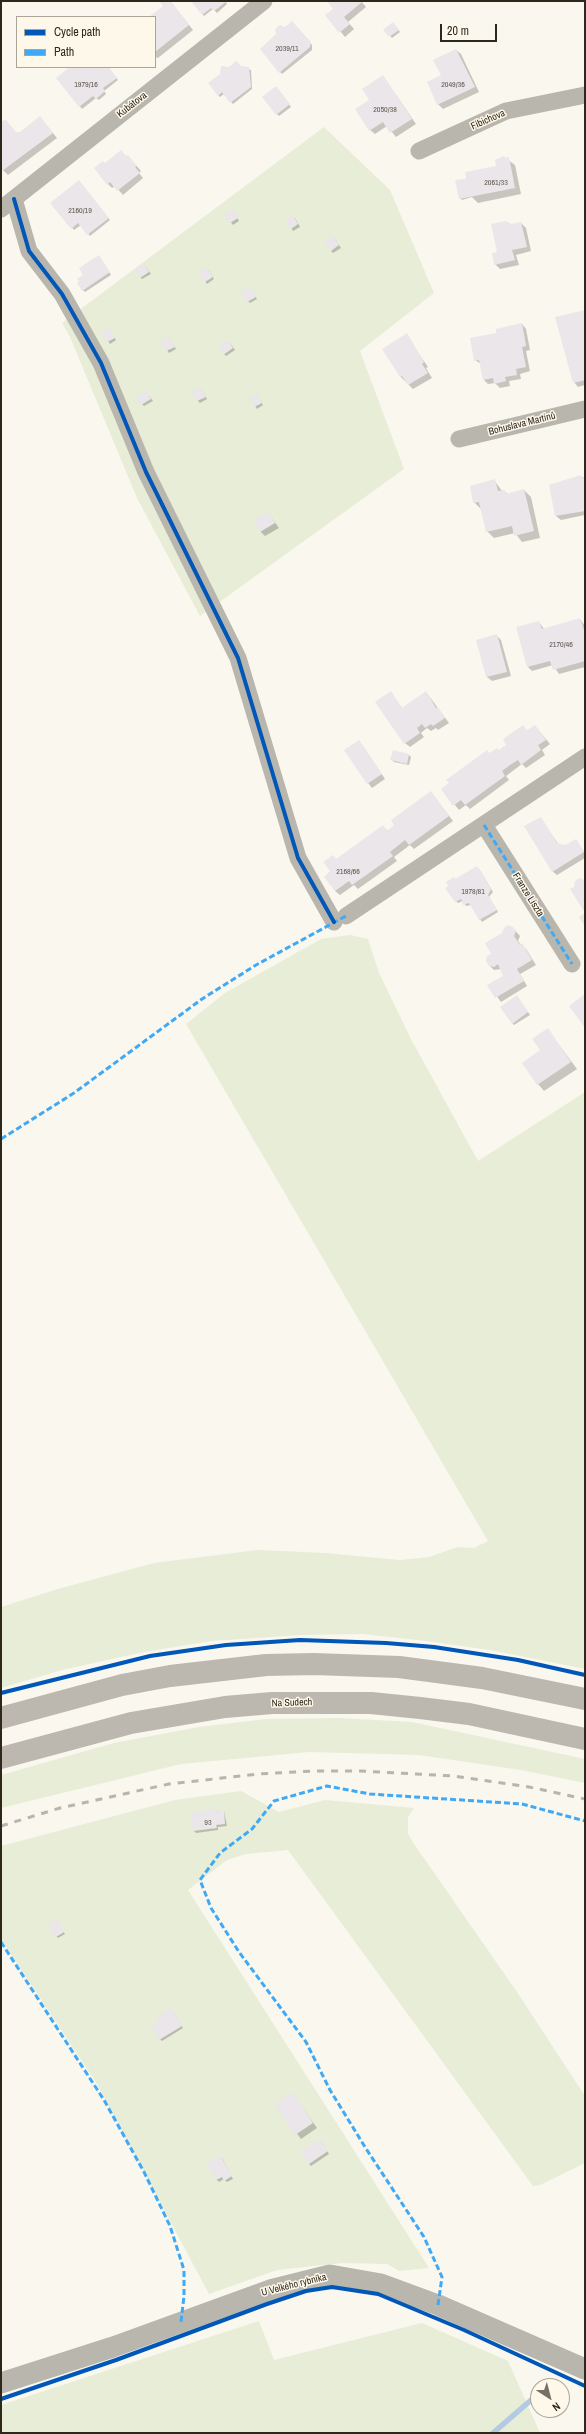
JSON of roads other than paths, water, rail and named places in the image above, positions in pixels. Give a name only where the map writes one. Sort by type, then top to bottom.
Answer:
[{"type":"main road","points":[[1,1718],[129,1684],[218,1669],[266,1665],[314,1664],[398,1667],[513,1684],[585,1699]]},
{"type":"main road","name":"Na Sudech","points":[[1,1758],[131,1723],[225,1708],[322,1702],[420,1708],[469,1714],[585,1739]]},
{"type":"street","name":"Kubátova","points":[[1,209],[264,1]]},
{"type":"street","name":"Fibichova","points":[[419,151],[506,111],[585,95]]},
{"type":"street","points":[[14,199],[29,251],[62,294],[101,363],[146,472],[238,658],[298,858],[340,919],[484,825],[571,764],[585,756]]},
{"type":"street","name":"Bohuslava Martinů","points":[[459,439],[585,409]]},
{"type":"street","name":"Franze Liszta","points":[[484,825],[572,964]]},
{"type":"street","name":"U Velkého rybníka","points":[[1,2383],[113,2347],[265,2291],[330,2275],[381,2284],[468,2317],[585,2369]]},
{"type":"waterway","points":[[493,2433],[530,2401]]},
{"type":"railway","points":[[1,1826],[60,1808],[169,1784],[258,1774],[313,1771],[360,1771],[453,1776],[529,1787],[585,1799]]}]
